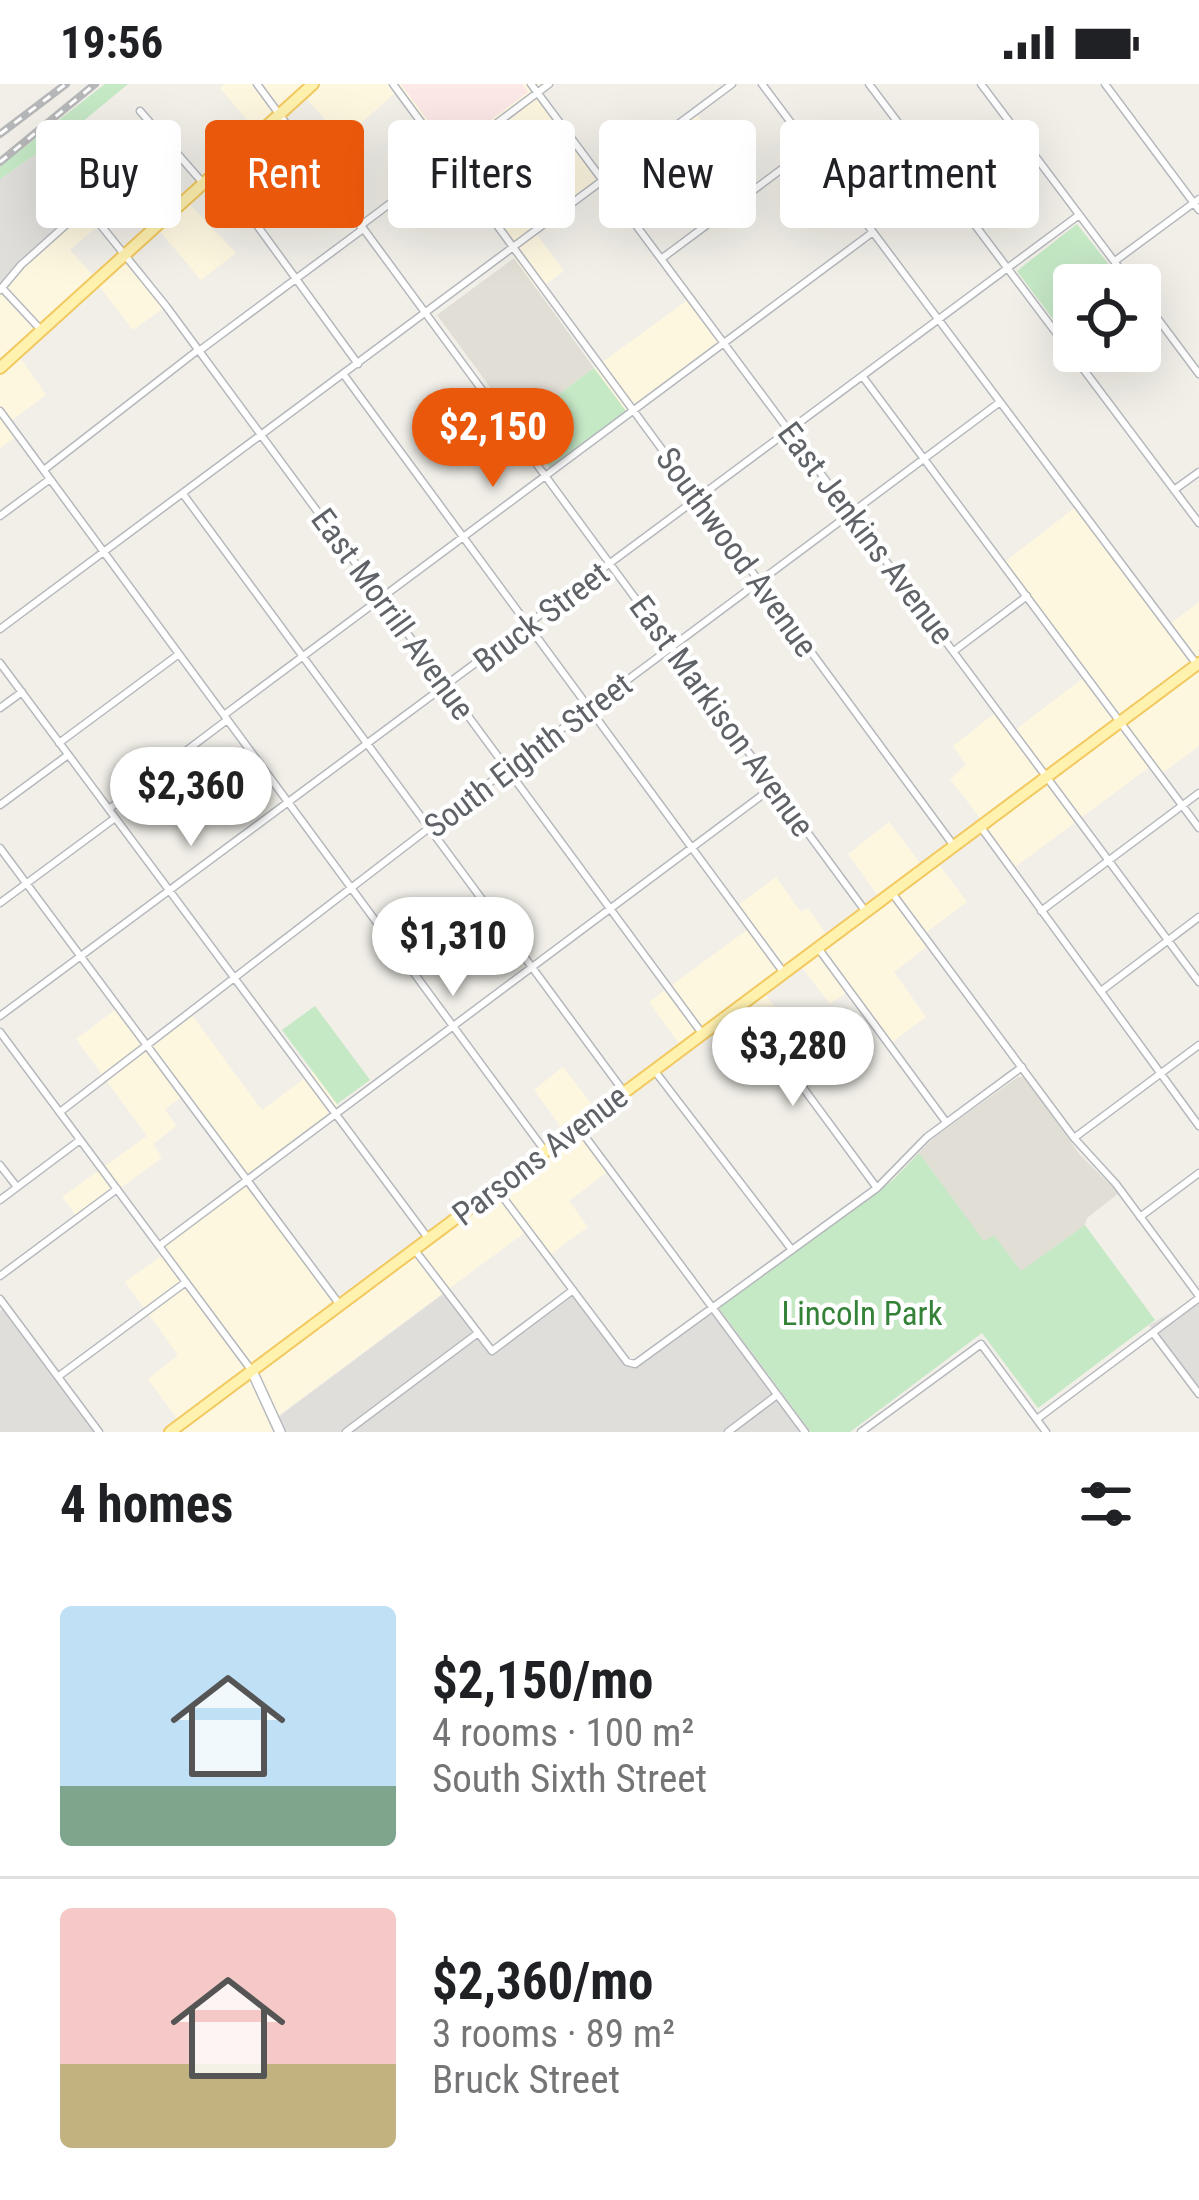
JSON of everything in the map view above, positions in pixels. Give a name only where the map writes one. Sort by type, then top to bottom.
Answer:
[{"type":"main road","points":[[273,120],[313,84]]},
{"type":"main road","points":[[0,368],[203,184]]},
{"type":"main road","name":"Parsons Avenue","points":[[170,1432],[1198,665]]},
{"type":"street","name":"East Markison Avenue","points":[[257,84],[284,120]]},
{"type":"street","name":"Southwood Avenue","points":[[393,84],[419,120]]},
{"type":"street","name":"East Jenkins Avenue","points":[[531,84],[599,176]]},
{"type":"street","points":[[502,120],[549,84]]},
{"type":"street","points":[[684,120],[732,84]]},
{"type":"street","points":[[763,84],[789,120]]},
{"type":"street","points":[[869,84],[1053,326]]},
{"type":"street","points":[[981,84],[1114,262],[1197,204],[1105,84]]},
{"type":"street","points":[[140,111],[203,184]]},
{"type":"street","points":[[662,259],[780,170]]},
{"type":"street","points":[[0,629],[599,184]]},
{"type":"street","points":[[364,225],[388,207]]},
{"type":"street","name":"East Morrill Avenue","points":[[1,288],[86,208],[199,350],[703,1034]]},
{"type":"street","name":"Bruck Street","points":[[0,1016],[1079,215]]},
{"type":"street","points":[[259,228],[358,364]]},
{"type":"street","points":[[44,470],[361,228]]},
{"type":"street","name":"East Markison Avenue","points":[[363,228],[866,912]]},
{"type":"street","name":"Southwood Avenue","points":[[498,228],[954,846]]},
{"type":"street","name":"East Jenkins Avenue","points":[[639,228],[1199,982]]},
{"type":"street","points":[[870,228],[1198,665]]},
{"type":"street","points":[[109,809],[381,598],[873,232]]},
{"type":"street","points":[[1,288],[42,331]]},
{"type":"street","points":[[1161,324],[1199,374]]},
{"type":"street","points":[[1089,372],[1199,523]]},
{"type":"street","points":[[344,375],[784,973]]},
{"type":"street","points":[[863,376],[1199,827]]},
{"type":"street","name":"South Eighth Street","points":[[60,1112],[429,828],[1000,402]]},
{"type":"street","points":[[0,411],[545,1151]]},
{"type":"street","points":[[1174,490],[1199,472]]},
{"type":"street","points":[[0,516],[50,478]]},
{"type":"street","points":[[183,494],[624,1092]]},
{"type":"street","points":[[954,651],[1027,596]]},
{"type":"street","points":[[59,743],[179,654]]},
{"type":"street","points":[[0,663],[428,1238]]},
{"type":"street","points":[[0,708],[23,694]]},
{"type":"street","points":[[0,805],[68,755]]},
{"type":"street","points":[[159,1246],[775,789]]},
{"type":"street","points":[[1042,911],[1199,794]]},
{"type":"street","points":[[0,904],[115,818]]},
{"type":"street","points":[[980,826],[1199,1126]]},
{"type":"street","points":[[0,848],[340,1305]]},
{"type":"street","points":[[892,893],[1199,1297],[1036,1419]]},
{"type":"street","points":[[1101,992],[1199,917]]},
{"type":"street","points":[[818,948],[946,1122]]},
{"type":"street","points":[[742,1005],[877,1188]]},
{"type":"street","points":[[0,1032],[252,1371],[280,1432]]},
{"type":"street","points":[[1074,1138],[1199,1046]]},
{"type":"street","points":[[496,1188],[632,1364],[877,1188],[946,1122],[1022,1067]]},
{"type":"street","points":[[654,1070],[793,1250]]},
{"type":"street","points":[[578,1126],[805,1432]]},
{"type":"street","points":[[0,1200],[80,1140]]},
{"type":"street","points":[[0,1165],[16,1187]]},
{"type":"street","points":[[1140,1216],[1199,1173]]},
{"type":"street","points":[[0,1276],[116,1189]]},
{"type":"street","points":[[414,1249],[492,1352],[572,1290]]},
{"type":"street","points":[[58,1377],[186,1282]]},
{"type":"street","points":[[0,1299],[99,1432]]},
{"type":"street","points":[[346,1432],[478,1333]]},
{"type":"street","points":[[1153,1333],[1199,1394]]},
{"type":"street","points":[[861,1432],[981,1344],[1046,1432]]},
{"type":"street","points":[[728,1432],[777,1395]]},
{"type":"shaded area","points":[[224,84],[549,84],[539,92],[559,120],[419,120],[397,91],[364,120],[326,120],[302,94],[273,120],[247,120],[220,88]]},
{"type":"shaded area","points":[[401,84],[522,84],[528,92],[491,120],[427,120]]},
{"type":"shaded area","points":[[575,142],[599,175],[599,181],[575,200]]},
{"type":"shaded area","points":[[36,154],[36,228],[65,228],[0,287],[0,179]]},
{"type":"shaded area","points":[[186,200],[205,220],[205,228],[212,228],[236,253],[201,280],[157,228],[181,228],[181,204]]},
{"type":"shaded area","points":[[63,228],[95,228],[70,250],[97,280],[126,253],[165,307],[133,330],[96,282],[17,353],[46,395],[11,421],[18,435],[0,448],[0,287]]},
{"type":"shaded area","points":[[499,228],[540,228],[535,232],[564,271],[538,290],[514,258],[514,248]]},
{"type":"shaded area","points":[[514,258],[594,368],[518,425],[437,315]]},
{"type":"shaded area","points":[[692,297],[725,341],[635,410],[626,411],[594,368]]},
{"type":"shaded area","points":[[1077,506],[1169,625],[1199,602],[1199,746],[1161,774],[1152,765],[1011,870],[950,779],[966,765],[953,746],[999,710],[1015,730],[1087,675],[1003,563]]},
{"type":"shaded area","points":[[889,822],[923,867],[935,859],[967,902],[924,934],[930,944],[894,972],[926,1017],[888,1045],[849,991],[830,1004],[798,963],[762,990],[794,1032],[773,1048],[757,1026],[730,1046],[715,1026],[683,1049],[649,1002],[751,927],[737,906],[776,877],[801,912],[808,908],[829,938],[881,900],[848,854]]},
{"type":"shaded area","points":[[119,1007],[149,1045],[191,1014],[262,1110],[313,1072],[337,1104],[338,1112],[249,1179],[341,1303],[566,1134],[534,1090],[563,1067],[598,1112],[579,1126],[611,1169],[569,1201],[588,1227],[548,1256],[528,1230],[274,1419],[278,1432],[171,1432],[181,1424],[148,1379],[178,1355],[125,1282],[164,1254],[159,1246],[248,1179],[184,1095],[165,1109],[176,1126],[153,1144],[162,1158],[78,1218],[62,1197],[147,1136],[76,1039]]},
{"type":"shaded area","points":[[1024,1077],[1080,1155],[1119,1193],[1021,1272],[994,1235],[984,1242],[919,1153]]},
{"type":"shaded area","points":[[573,1289],[631,1366],[719,1308],[811,1432],[278,1432],[274,1420],[447,1291],[491,1350]]},
{"type":"shaded area","points":[[1199,1297],[1199,1393],[1149,1325]]},
{"type":"shaded area","points":[[6,1306],[102,1432],[0,1432],[0,1311]]},
{"type":"green space","points":[[105,84],[128,84],[85,120],[59,120]]},
{"type":"green space","points":[[36,138],[36,154],[0,179],[0,166]]},
{"type":"green space","points":[[1077,224],[1108,264],[1053,264],[1053,319],[1017,271]]},
{"type":"green space","points":[[594,368],[626,411],[550,468],[518,425]]},
{"type":"green space","points":[[315,1006],[370,1080],[337,1104],[282,1030]]},
{"type":"green space","name":"Lincoln Park","points":[[919,1153],[984,1241],[994,1235],[1021,1271],[1085,1225],[1155,1320],[1038,1408],[982,1333],[850,1432],[811,1432],[719,1308],[893,1180]]},
{"type":"railway","points":[[0,134],[66,84]]},
{"type":"railway","points":[[0,162],[95,84]]}]
